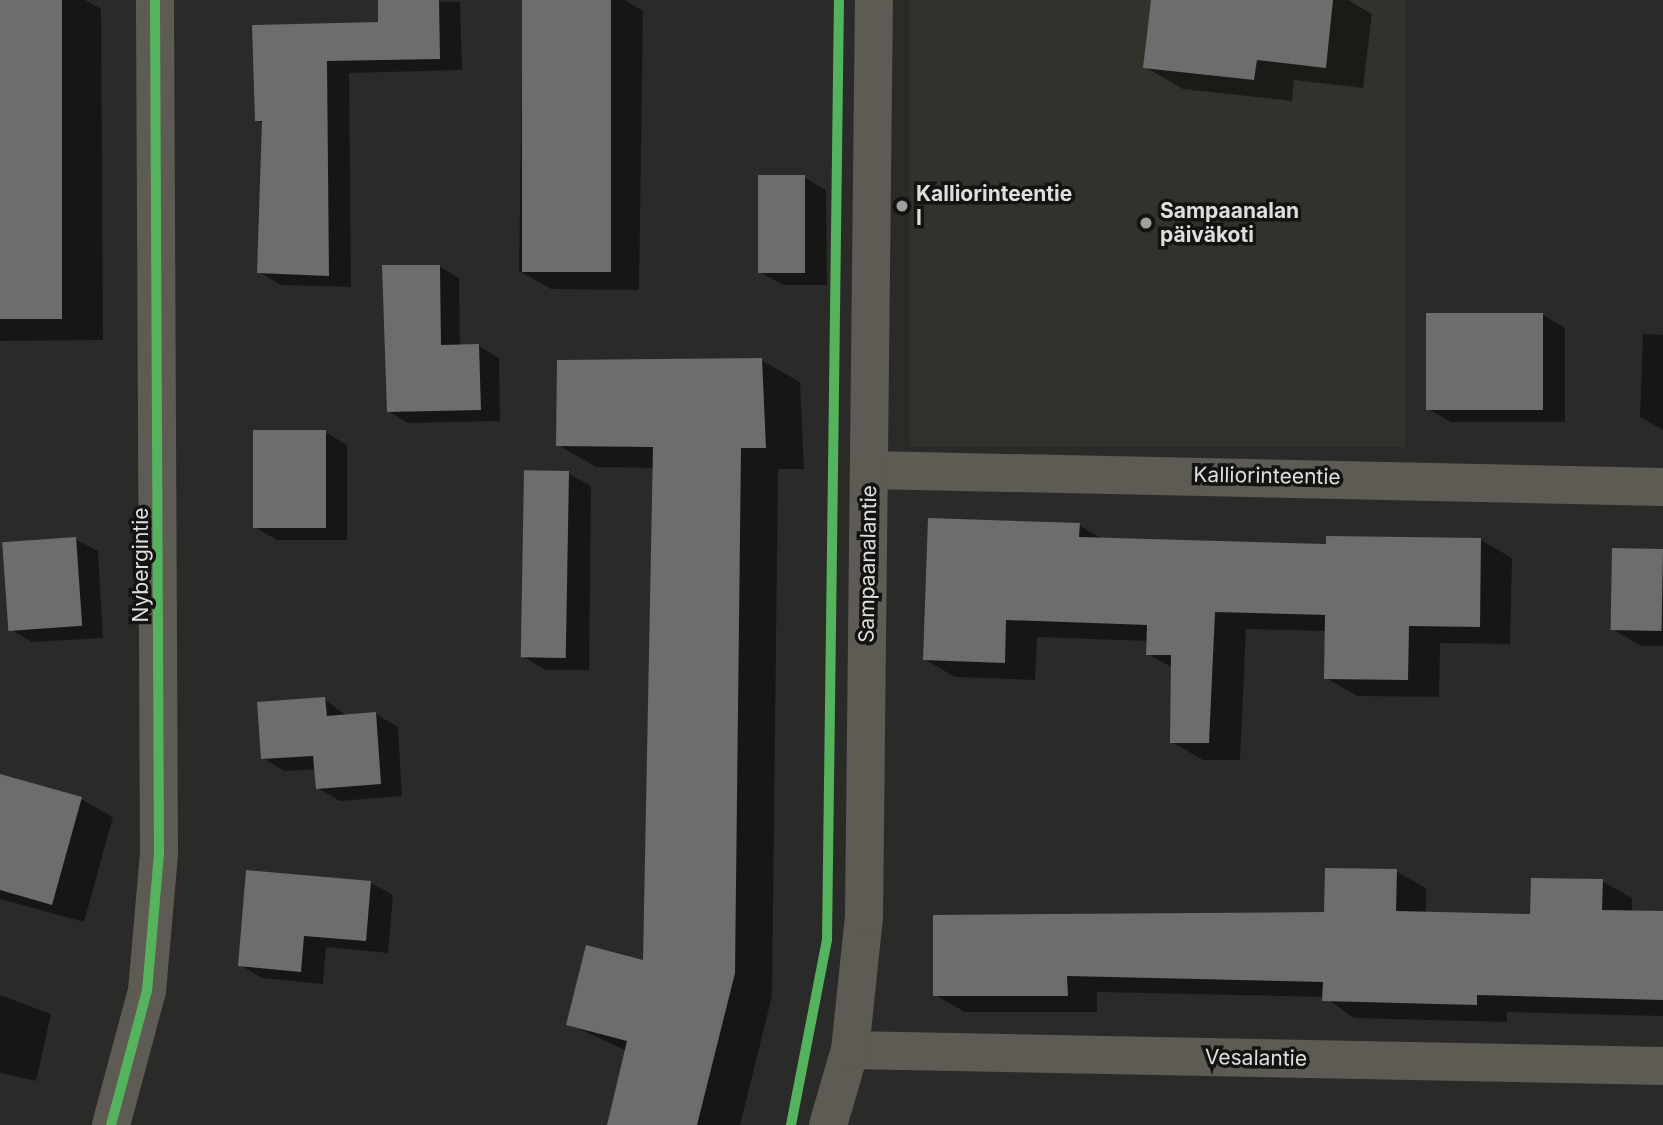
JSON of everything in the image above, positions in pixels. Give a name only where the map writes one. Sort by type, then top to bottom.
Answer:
[{"type":"street","name":"Nybergintie","points":[[111,1125],[147,992],[159,854],[155,0]]},
{"type":"street","name":"Sampaanalantie","points":[[828,1125],[850,1050],[864,917],[871,471],[874,0]]},
{"type":"street","name":"Kalliorinteentie","points":[[871,471],[1663,487]]},
{"type":"street","name":"Vesalantie","points":[[850,1050],[1663,1066]]},
{"type":"shaded area","name":"Sampaanalan päiväkoti","points":[[910,0],[1405,0],[1405,447],[910,447]]},
{"type":"building","points":[[0,0],[62,0],[62,319],[0,319]]},
{"type":"building","points":[[378,0],[439,0],[440,59],[327,61],[329,276],[257,273],[262,121],[255,121],[252,25],[378,22]]},
{"type":"building","points":[[522,0],[611,0],[611,272],[522,272]]},
{"type":"building","points":[[1151,0],[1333,0],[1326,68],[1257,60],[1254,80],[1143,68]]},
{"type":"building","points":[[758,175],[805,175],[805,273],[758,273]]},
{"type":"building","points":[[382,265],[440,265],[441,345],[479,344],[481,410],[387,412]]},
{"type":"building","points":[[1426,313],[1543,313],[1543,410],[1426,410]]},
{"type":"building","points":[[762,358],[766,448],[741,448],[735,973],[697,1125],[607,1125],[627,1041],[566,1025],[586,945],[643,960],[653,447],[556,446],[557,360]]},
{"type":"building","points":[[253,430],[326,430],[326,528],[253,528]]},
{"type":"building","points":[[524,470],[569,471],[566,658],[521,657]]},
{"type":"building","points":[[928,518],[1080,523],[1079,537],[1326,544],[1326,536],[1481,538],[1480,627],[1409,626],[1408,680],[1324,679],[1325,615],[1215,612],[1209,743],[1170,743],[1171,655],[1146,655],[1147,625],[1006,620],[1005,663],[923,660]]},
{"type":"building","points":[[76,537],[82,626],[8,631],[2,542]]},
{"type":"building","points":[[1612,548],[1663,549],[1662,631],[1611,630]]},
{"type":"building","points":[[325,697],[327,716],[376,712],[381,784],[316,789],[313,756],[261,759],[257,702]]},
{"type":"building","points":[[0,774],[82,797],[52,905],[0,890]]},
{"type":"building","points":[[1325,868],[1397,869],[1396,911],[1530,914],[1531,878],[1603,879],[1602,910],[1663,911],[1663,1000],[1477,995],[1477,1005],[1322,1001],[1323,982],[1067,976],[1068,996],[933,996],[933,915],[1324,912]]},
{"type":"building","points":[[246,870],[371,881],[366,941],[304,936],[301,972],[238,966]]},
{"type":"cycle path","points":[[111,1125],[147,991],[159,854],[155,0]]},
{"type":"cycle path","points":[[791,1125],[827,940],[839,0]]},
{"type":"place","name":"Kalliorinteentie I","points":[[902,206]]},
{"type":"place","name":"Sampaanalan päiväkoti","points":[[1146,223]]}]
